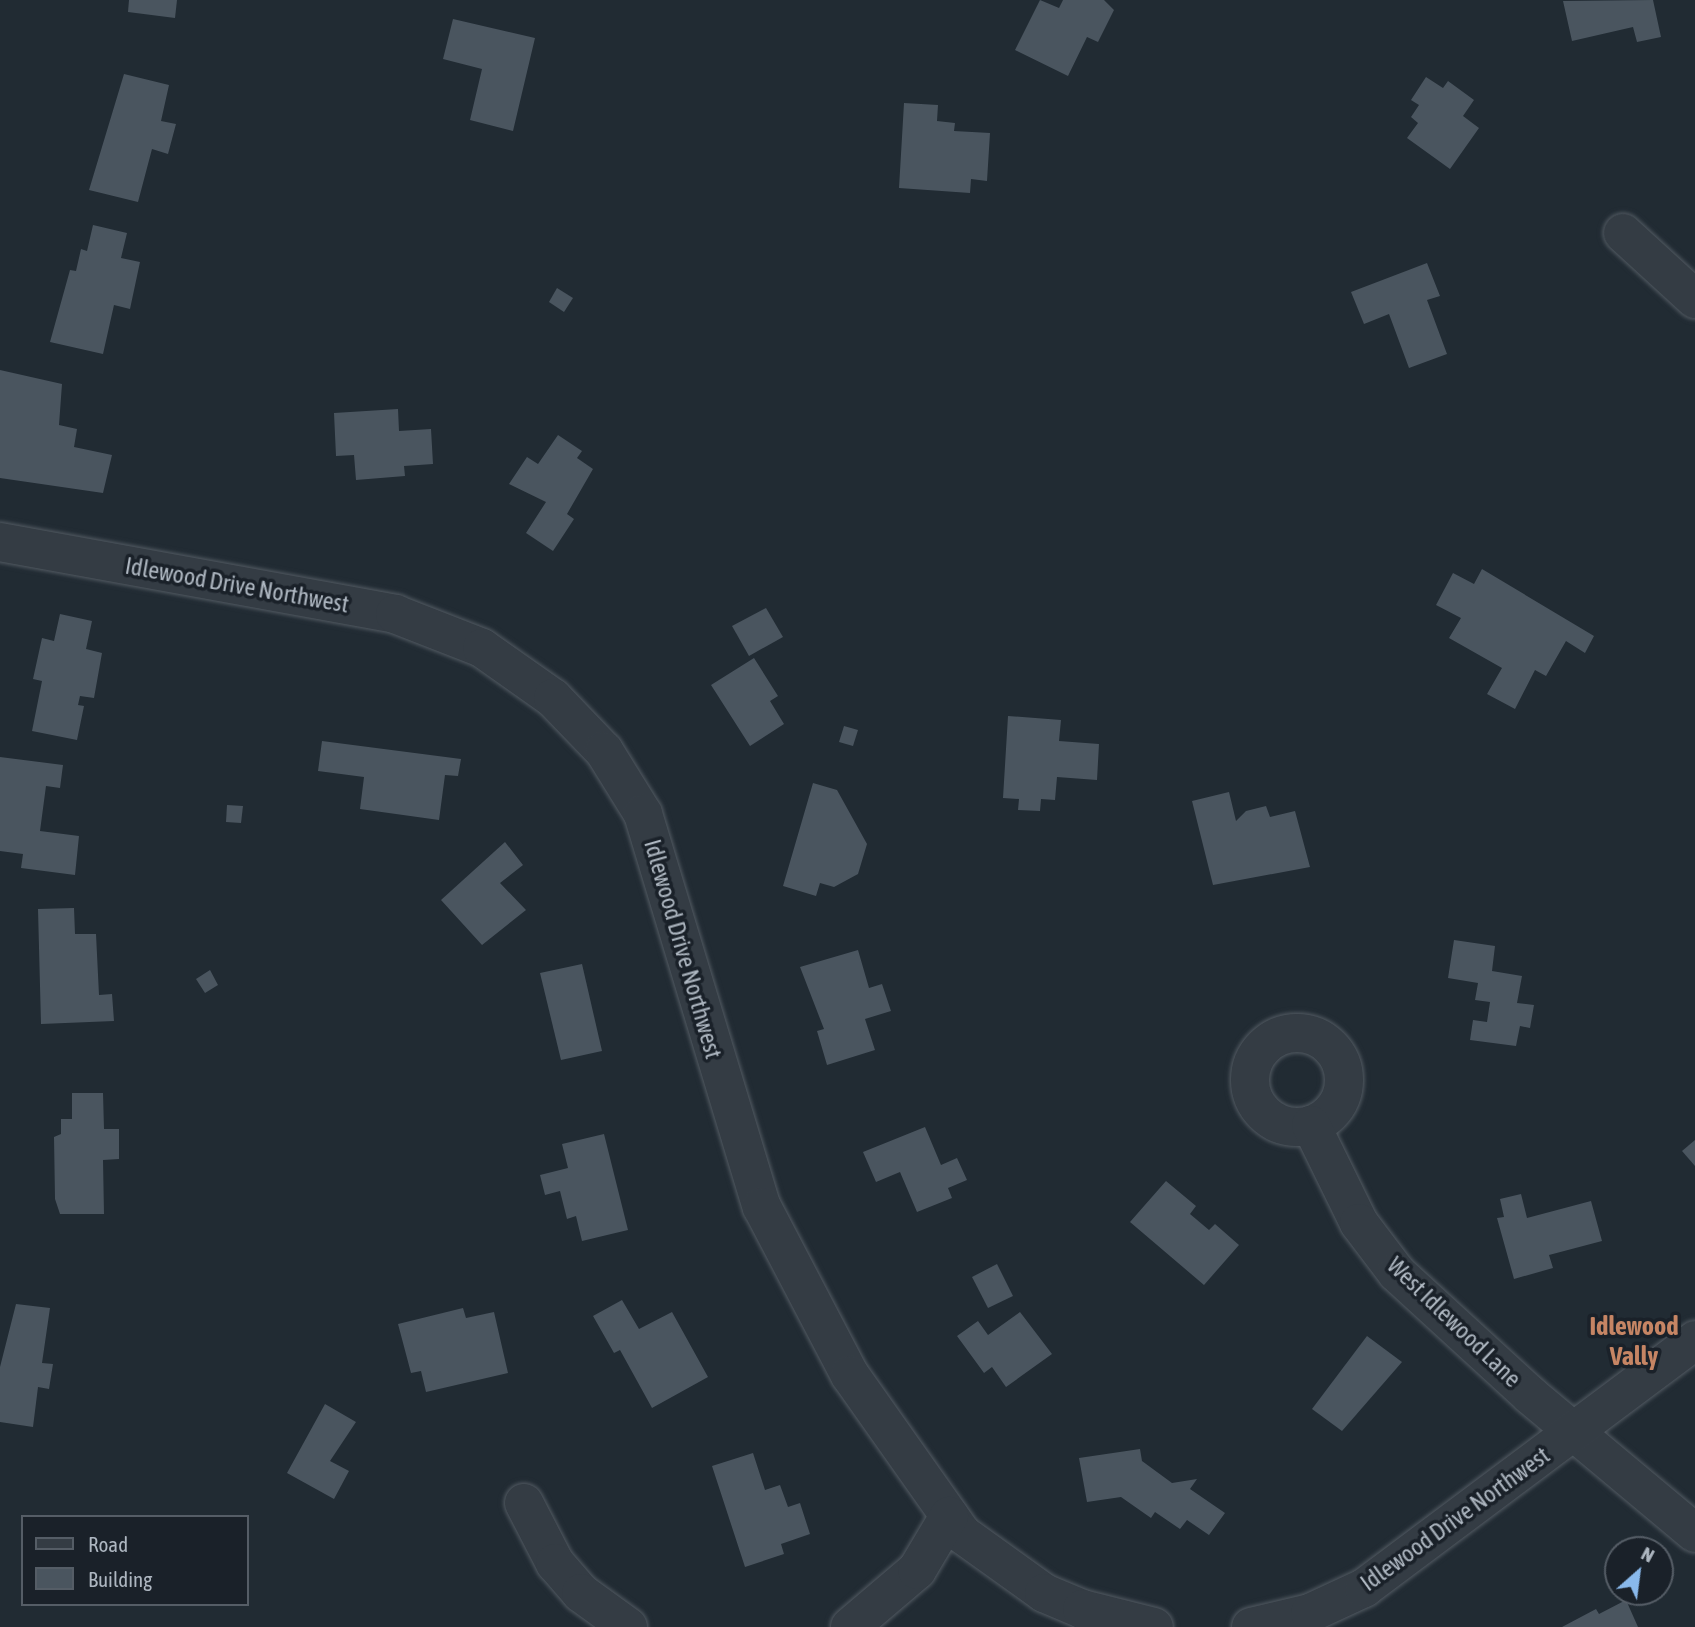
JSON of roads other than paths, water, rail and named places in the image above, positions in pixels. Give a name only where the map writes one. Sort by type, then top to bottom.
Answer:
[{"type":"street","points":[[1623,233],[1695,299]]},
{"type":"street","name":"Idlewood Drive Northwest","points":[[0,542],[396,614],[482,648],[554,698],[604,751],[643,814],[738,1142],[789,1267],[850,1375],[949,1516],[1003,1568],[1044,1593],[1109,1618],[1154,1627]]},
{"type":"street","name":"West Idlewood Lane","points":[[1311,1125],[1359,1223],[1397,1273],[1530,1395],[1576,1429],[1695,1533]]},
{"type":"street","name":"Idlewood Drive Northwest","points":[[1251,1627],[1310,1613],[1364,1588],[1695,1340]]},
{"type":"street","points":[[524,1503],[555,1563],[581,1592],[628,1627]]},
{"type":"street","points":[[850,1627],[917,1570],[949,1516]]},
{"type":"district","name":"Idlewood Vally","points":[[1634,1342]]}]
